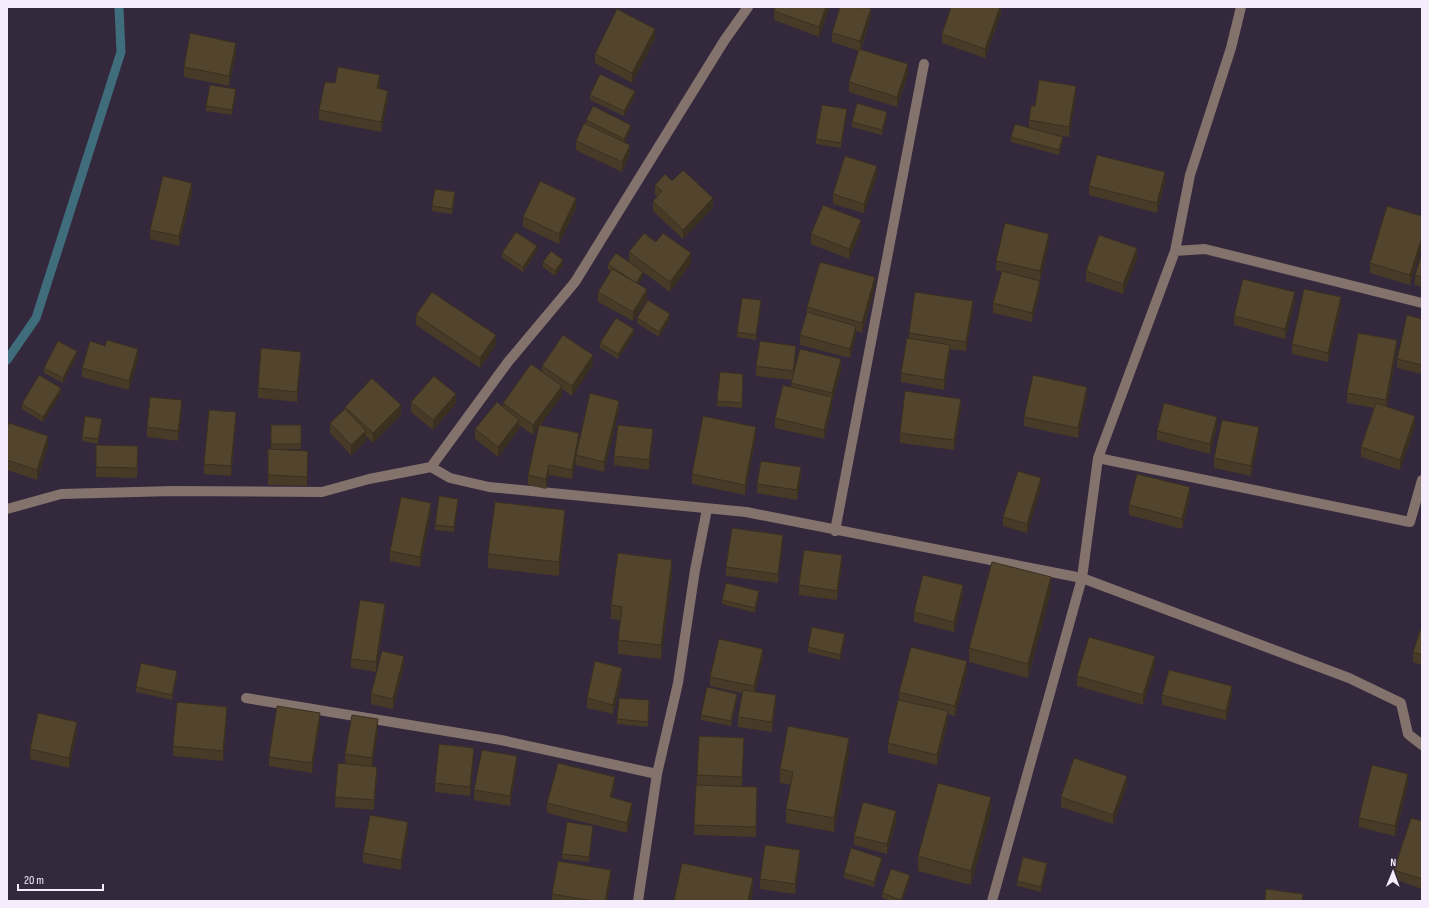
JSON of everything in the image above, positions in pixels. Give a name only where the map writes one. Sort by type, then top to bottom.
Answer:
[{"type":"street","points":[[431,467],[508,362],[575,282],[712,61],[748,7]]},
{"type":"street","points":[[992,901],[1082,578],[1098,458],[1175,251],[1190,175],[1231,48],[1241,7]]},
{"type":"street","points":[[835,531],[924,64]]},
{"type":"street","points":[[1175,251],[1205,249],[1422,303]]},
{"type":"street","points":[[1098,458],[1410,522],[1422,480]]},
{"type":"street","points":[[7,509],[61,494],[174,491],[322,492],[370,479],[431,467],[450,478],[490,487],[746,512],[835,531],[1082,578],[1349,678],[1401,703],[1408,734],[1422,745]]},
{"type":"street","points":[[638,901],[657,774],[678,683],[706,508]]},
{"type":"street","points":[[246,698],[501,740],[657,774]]},
{"type":"building","points":[[775,7],[826,7],[819,27],[774,11]]},
{"type":"building","points":[[840,7],[871,8],[860,41],[832,33]]},
{"type":"building","points":[[951,7],[1000,7],[985,49],[942,34]]},
{"type":"building","points":[[617,9],[655,29],[632,73],[595,54]]},
{"type":"building","points":[[190,33],[236,43],[229,76],[184,67]]},
{"type":"building","points":[[859,49],[908,64],[897,97],[849,82]]},
{"type":"building","points":[[338,67],[380,75],[377,88],[388,91],[381,122],[319,110],[325,82],[335,83]]},
{"type":"building","points":[[600,74],[635,91],[624,111],[590,95]]},
{"type":"building","points":[[1039,80],[1076,86],[1069,127],[1029,120],[1031,106],[1035,106]]},
{"type":"building","points":[[210,85],[236,89],[232,110],[206,106]]},
{"type":"building","points":[[857,103],[887,112],[882,130],[852,122]]},
{"type":"building","points":[[822,105],[847,109],[841,143],[816,139]]},
{"type":"building","points":[[593,106],[631,125],[624,139],[586,120]]},
{"type":"building","points":[[584,123],[630,145],[622,162],[576,141]]},
{"type":"building","points":[[1015,124],[1063,137],[1059,150],[1011,137]]},
{"type":"building","points":[[1097,155],[1165,172],[1157,203],[1089,186]]},
{"type":"building","points":[[845,156],[877,166],[864,204],[833,194]]},
{"type":"building","points":[[683,170],[713,198],[683,230],[653,201],[662,191],[655,185],[665,174],[672,181]]},
{"type":"building","points":[[163,176],[192,183],[179,236],[150,230]]},
{"type":"building","points":[[540,181],[576,198],[559,234],[523,217]]},
{"type":"building","points":[[435,189],[455,192],[452,209],[432,206]]},
{"type":"building","points":[[823,205],[861,220],[849,249],[811,234]]},
{"type":"building","points":[[1387,206],[1422,216],[1422,237],[1410,275],[1370,263]]},
{"type":"building","points":[[1005,223],[1049,234],[1040,271],[996,261]]},
{"type":"building","points":[[516,232],[537,246],[523,267],[502,253]]},
{"type":"building","points":[[644,233],[656,242],[663,233],[691,253],[670,282],[629,252]]},
{"type":"building","points":[[1099,235],[1137,248],[1123,284],[1086,271]]},
{"type":"building","points":[[551,251],[563,260],[555,271],[543,262]]},
{"type":"building","points":[[616,253],[643,272],[636,283],[608,264]]},
{"type":"building","points":[[1422,253],[1422,277],[1415,275]]},
{"type":"building","points":[[820,262],[875,277],[862,323],[807,307]]},
{"type":"building","points":[[612,269],[647,289],[633,312],[598,292]]},
{"type":"building","points":[[1002,271],[1040,281],[1032,313],[993,303]]},
{"type":"building","points":[[1243,279],[1295,292],[1285,329],[1234,316]]},
{"type":"building","points":[[1304,289],[1341,297],[1328,353],[1292,344]]},
{"type":"building","points":[[432,292],[496,335],[480,358],[416,315]]},
{"type":"building","points":[[915,292],[973,301],[966,342],[909,333]]},
{"type":"building","points":[[742,298],[761,300],[756,335],[737,332]]},
{"type":"building","points":[[648,300],[670,314],[659,332],[637,318]]},
{"type":"building","points":[[807,312],[856,326],[850,349],[800,335]]},
{"type":"building","points":[[1407,315],[1422,319],[1422,365],[1397,359]]},
{"type":"building","points":[[616,318],[634,329],[618,354],[600,343]]},
{"type":"building","points":[[1358,333],[1397,340],[1386,400],[1347,393]]},
{"type":"building","points":[[563,335],[593,355],[572,386],[542,366]]},
{"type":"building","points":[[907,338],[950,345],[944,380],[901,373]]},
{"type":"building","points":[[107,340],[138,349],[129,381],[82,368],[90,341],[105,346]]},
{"type":"building","points":[[58,341],[77,351],[63,378],[44,368]]},
{"type":"building","points":[[760,341],[796,346],[793,371],[756,366]]},
{"type":"building","points":[[261,348],[301,352],[297,392],[258,388]]},
{"type":"building","points":[[800,349],[841,359],[832,393],[791,383]]},
{"type":"building","points":[[531,364],[562,386],[533,425],[503,403]]},
{"type":"building","points":[[720,372],[743,374],[742,403],[717,401]]},
{"type":"building","points":[[39,375],[61,388],[43,417],[22,404]]},
{"type":"building","points":[[1033,375],[1087,387],[1078,428],[1024,417]]},
{"type":"building","points":[[434,376],[456,394],[433,420],[411,402]]},
{"type":"building","points":[[372,378],[401,405],[373,433],[345,407]]},
{"type":"building","points":[[783,385],[832,397],[824,430],[775,418]]},
{"type":"building","points":[[905,391],[961,399],[954,440],[900,433]]},
{"type":"building","points":[[590,393],[619,401],[604,462],[576,455]]},
{"type":"building","points":[[150,397],[182,400],[178,431],[147,427]]},
{"type":"building","points":[[497,402],[519,420],[498,447],[475,429]]},
{"type":"building","points":[[1164,403],[1217,417],[1210,444],[1157,431]]},
{"type":"building","points":[[1376,403],[1415,416],[1400,460],[1361,447]]},
{"type":"building","points":[[345,409],[366,431],[351,445],[330,423]]},
{"type":"building","points":[[209,410],[236,412],[231,466],[204,464]]},
{"type":"building","points":[[85,416],[102,419],[98,439],[82,437]]},
{"type":"building","points":[[703,416],[756,427],[745,485],[692,474]]},
{"type":"building","points":[[1222,420],[1259,427],[1251,466],[1214,458]]},
{"type":"building","points":[[9,423],[48,436],[37,470],[7,460],[7,428]]},
{"type":"building","points":[[271,425],[301,425],[301,444],[271,444]]},
{"type":"building","points":[[539,425],[579,433],[572,470],[549,465],[546,479],[528,475]]},
{"type":"building","points":[[618,425],[653,429],[649,460],[614,456]]},
{"type":"building","points":[[96,445],[138,446],[137,468],[96,467]]},
{"type":"building","points":[[268,449],[308,451],[307,477],[268,475]]},
{"type":"building","points":[[761,461],[801,467],[797,490],[757,484]]},
{"type":"building","points":[[1018,471],[1041,478],[1027,524],[1003,517]]},
{"type":"building","points":[[1137,474],[1190,487],[1182,519],[1129,505]]},
{"type":"building","points":[[439,496],[458,499],[454,527],[435,525]]},
{"type":"building","points":[[401,497],[431,503],[420,557],[390,551]]},
{"type":"building","points":[[495,502],[565,510],[559,562],[488,554]]},
{"type":"building","points":[[732,528],[783,535],[778,574],[726,567]]},
{"type":"building","points":[[804,550],[842,555],[837,591],[799,585]]},
{"type":"building","points":[[618,553],[672,560],[661,645],[618,640],[622,607],[611,605]]},
{"type":"building","points":[[992,562],[1051,577],[1028,664],[969,648]]},
{"type":"building","points":[[923,575],[963,585],[954,622],[914,612]]},
{"type":"building","points":[[726,583],[759,591],[755,608],[722,600]]},
{"type":"building","points":[[360,600],[385,604],[376,662],[351,659]]},
{"type":"building","points":[[1422,625],[1422,655],[1413,652]]},
{"type":"building","points":[[812,627],[845,634],[840,655],[808,647]]},
{"type":"building","points":[[1089,637],[1155,656],[1143,695],[1077,676]]},
{"type":"building","points":[[719,639],[763,649],[754,686],[710,677]]},
{"type":"building","points":[[911,647],[967,661],[955,706],[899,692]]},
{"type":"building","points":[[382,651],[404,656],[393,699],[371,694]]},
{"type":"building","points":[[595,661],[622,668],[613,705],[587,698]]},
{"type":"building","points":[[141,663],[177,671],[172,695],[136,687]]},
{"type":"building","points":[[1169,670],[1232,686],[1226,711],[1162,695]]},
{"type":"building","points":[[707,687],[737,694],[731,721],[701,715]]},
{"type":"building","points":[[743,690],[776,695],[772,722],[738,717]]},
{"type":"building","points":[[619,698],[649,700],[648,722],[617,719]]},
{"type":"building","points":[[898,700],[948,711],[937,755],[888,743]]},
{"type":"building","points":[[177,702],[227,707],[223,751],[173,746]]},
{"type":"building","points":[[277,706],[320,713],[312,763],[269,757]]},
{"type":"building","points":[[38,713],[77,722],[69,758],[30,749]]},
{"type":"building","points":[[352,715],[378,719],[372,758],[345,754]]},
{"type":"building","points":[[788,726],[849,738],[834,818],[786,809],[793,772],[780,769]]},
{"type":"building","points":[[699,736],[744,738],[742,777],[697,775]]},
{"type":"building","points":[[439,744],[474,748],[470,787],[435,783]]},
{"type":"building","points":[[482,750],[517,756],[510,796],[474,790]]},
{"type":"building","points":[[1074,758],[1127,776],[1113,815],[1061,797]]},
{"type":"building","points":[[338,763],[377,767],[374,800],[335,797]]},
{"type":"building","points":[[558,763],[615,777],[610,797],[632,803],[627,823],[547,803]]},
{"type":"building","points":[[1372,765],[1408,774],[1395,826],[1359,818]]},
{"type":"building","points":[[938,783],[991,797],[971,871],[918,856]]},
{"type":"building","points":[[696,785],[757,787],[756,827],[694,825]]},
{"type":"building","points":[[863,802],[896,811],[887,844],[854,836]]},
{"type":"building","points":[[370,815],[408,822],[401,860],[363,853]]},
{"type":"building","points":[[1411,818],[1422,821],[1422,879],[1394,870]]},
{"type":"building","points":[[567,822],[593,826],[589,857],[562,854]]},
{"type":"building","points":[[765,845],[800,850],[795,884],[760,879]]},
{"type":"building","points":[[851,848],[882,858],[874,882],[844,873]]},
{"type":"building","points":[[1023,857],[1047,863],[1041,887],[1017,881]]},
{"type":"building","points":[[558,861],[611,870],[605,901],[594,901],[552,894]]},
{"type":"building","points":[[682,863],[753,878],[748,901],[674,901]]},
{"type":"building","points":[[891,869],[910,875],[901,900],[882,893]]},
{"type":"building","points":[[1266,889],[1303,894],[1302,901],[1265,901]]},
{"type":"waterway","points":[[7,360],[36,318],[121,52],[119,7]]}]
